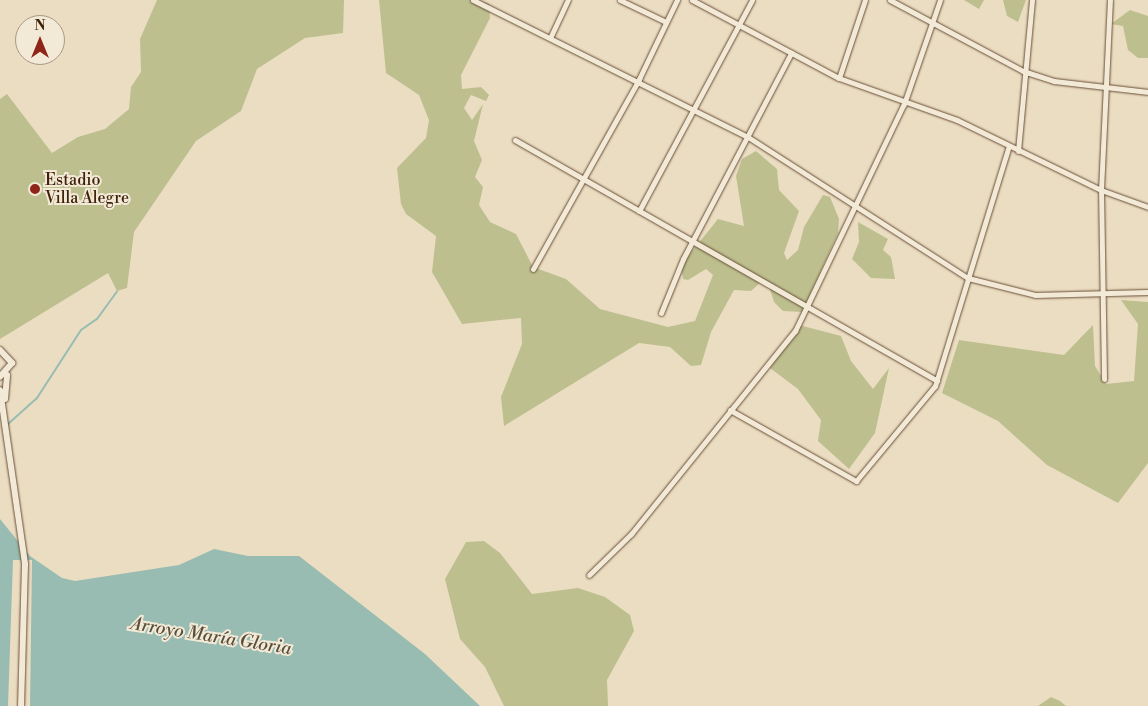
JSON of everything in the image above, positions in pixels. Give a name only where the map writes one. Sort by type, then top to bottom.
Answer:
[{"type":"street","points":[[473,0],[639,79],[748,137],[968,278],[1035,295],[1148,292]]},
{"type":"street","points":[[485,6],[490,0]]},
{"type":"street","points":[[551,36],[568,0]]},
{"type":"street","points":[[620,0],[666,22]]},
{"type":"street","points":[[533,269],[639,79],[677,0]]},
{"type":"street","points":[[692,0],[737,26],[839,78],[904,104],[957,120],[1101,190],[1148,207]]},
{"type":"street","points":[[639,211],[670,160],[693,109],[752,0]]},
{"type":"street","points":[[839,78],[865,0]]},
{"type":"street","points":[[890,0],[932,25],[1023,71],[1054,81],[1148,92]]},
{"type":"street","points":[[589,575],[631,534],[795,330],[808,307],[904,104],[940,0]]},
{"type":"street","points":[[1018,151],[1023,71],[1032,0]]},
{"type":"street","points":[[1104,379],[1101,190],[1110,0]]},
{"type":"street","points":[[662,312],[693,242],[791,53]]},
{"type":"street","points":[[515,140],[937,381]]},
{"type":"street","points":[[730,410],[856,480],[937,381],[1009,146]]},
{"type":"street","points":[[0,350],[12,359],[3,376],[4,403],[25,564],[21,706]]},
{"type":"street","points":[[0,390],[4,403]]},
{"type":"green space","points":[[157,0],[344,0],[343,33],[305,38],[257,69],[241,111],[196,141],[134,232],[127,288],[117,291],[108,273],[0,339],[0,99],[7,94],[52,153],[78,137],[105,129],[129,109],[131,87],[141,72],[140,39]]},
{"type":"green space","points":[[379,0],[479,0],[489,4],[490,18],[461,75],[462,89],[481,87],[489,95],[486,101],[471,95],[464,108],[472,120],[483,104],[474,141],[482,160],[475,177],[483,187],[479,205],[490,222],[516,234],[533,267],[566,279],[600,309],[668,327],[695,321],[713,275],[706,269],[688,280],[683,279],[681,265],[718,219],[744,226],[736,176],[742,159],[756,151],[777,169],[779,190],[799,211],[784,253],[787,260],[798,250],[804,227],[823,195],[830,197],[839,219],[838,233],[802,312],[783,311],[774,302],[769,286],[761,282],[751,291],[734,290],[711,332],[701,365],[691,366],[670,347],[639,343],[504,426],[501,397],[522,344],[521,318],[462,324],[432,272],[436,236],[406,214],[401,204],[397,168],[426,138],[429,120],[419,95],[386,73]]},
{"type":"green space","points":[[964,0],[984,0],[979,9]]},
{"type":"green space","points":[[1003,0],[1026,0],[1018,22],[1007,16]]},
{"type":"green space","points":[[1130,10],[1148,16],[1148,58],[1138,58],[1128,50],[1123,26],[1111,24]]},
{"type":"green space","points":[[858,222],[888,239],[883,250],[891,257],[895,279],[871,278],[852,259],[859,242]]},
{"type":"green space","points":[[1121,300],[1148,302],[1148,463],[1118,503],[1047,465],[998,421],[942,393],[959,340],[1064,355],[1093,325],[1095,366],[1106,384],[1134,381],[1138,324]]},
{"type":"green space","points":[[799,325],[841,336],[851,361],[873,389],[889,368],[875,433],[849,469],[818,441],[821,420],[798,389],[770,368]]},
{"type":"green space","points":[[484,541],[500,553],[532,594],[578,588],[605,597],[630,615],[634,631],[607,680],[608,706],[504,706],[485,667],[460,639],[445,579],[466,542]]},
{"type":"green space","points":[[1051,697],[1060,701],[1066,706],[1038,706]]},
{"type":"water","name":"Arroyo María Gloria","points":[[0,519],[30,556],[62,578],[75,581],[179,565],[214,549],[248,556],[299,556],[425,654],[480,706],[0,706]]},
{"type":"pier","points":[[0,429],[4,445],[0,456]]},
{"type":"pier","points":[[13,560],[32,560],[30,706],[8,706]]},
{"type":"waterway","points":[[8,424],[37,398],[81,330],[97,319],[117,291]]},
{"type":"place","name":"Estadio Villa Alegre","points":[[35,189]]}]
